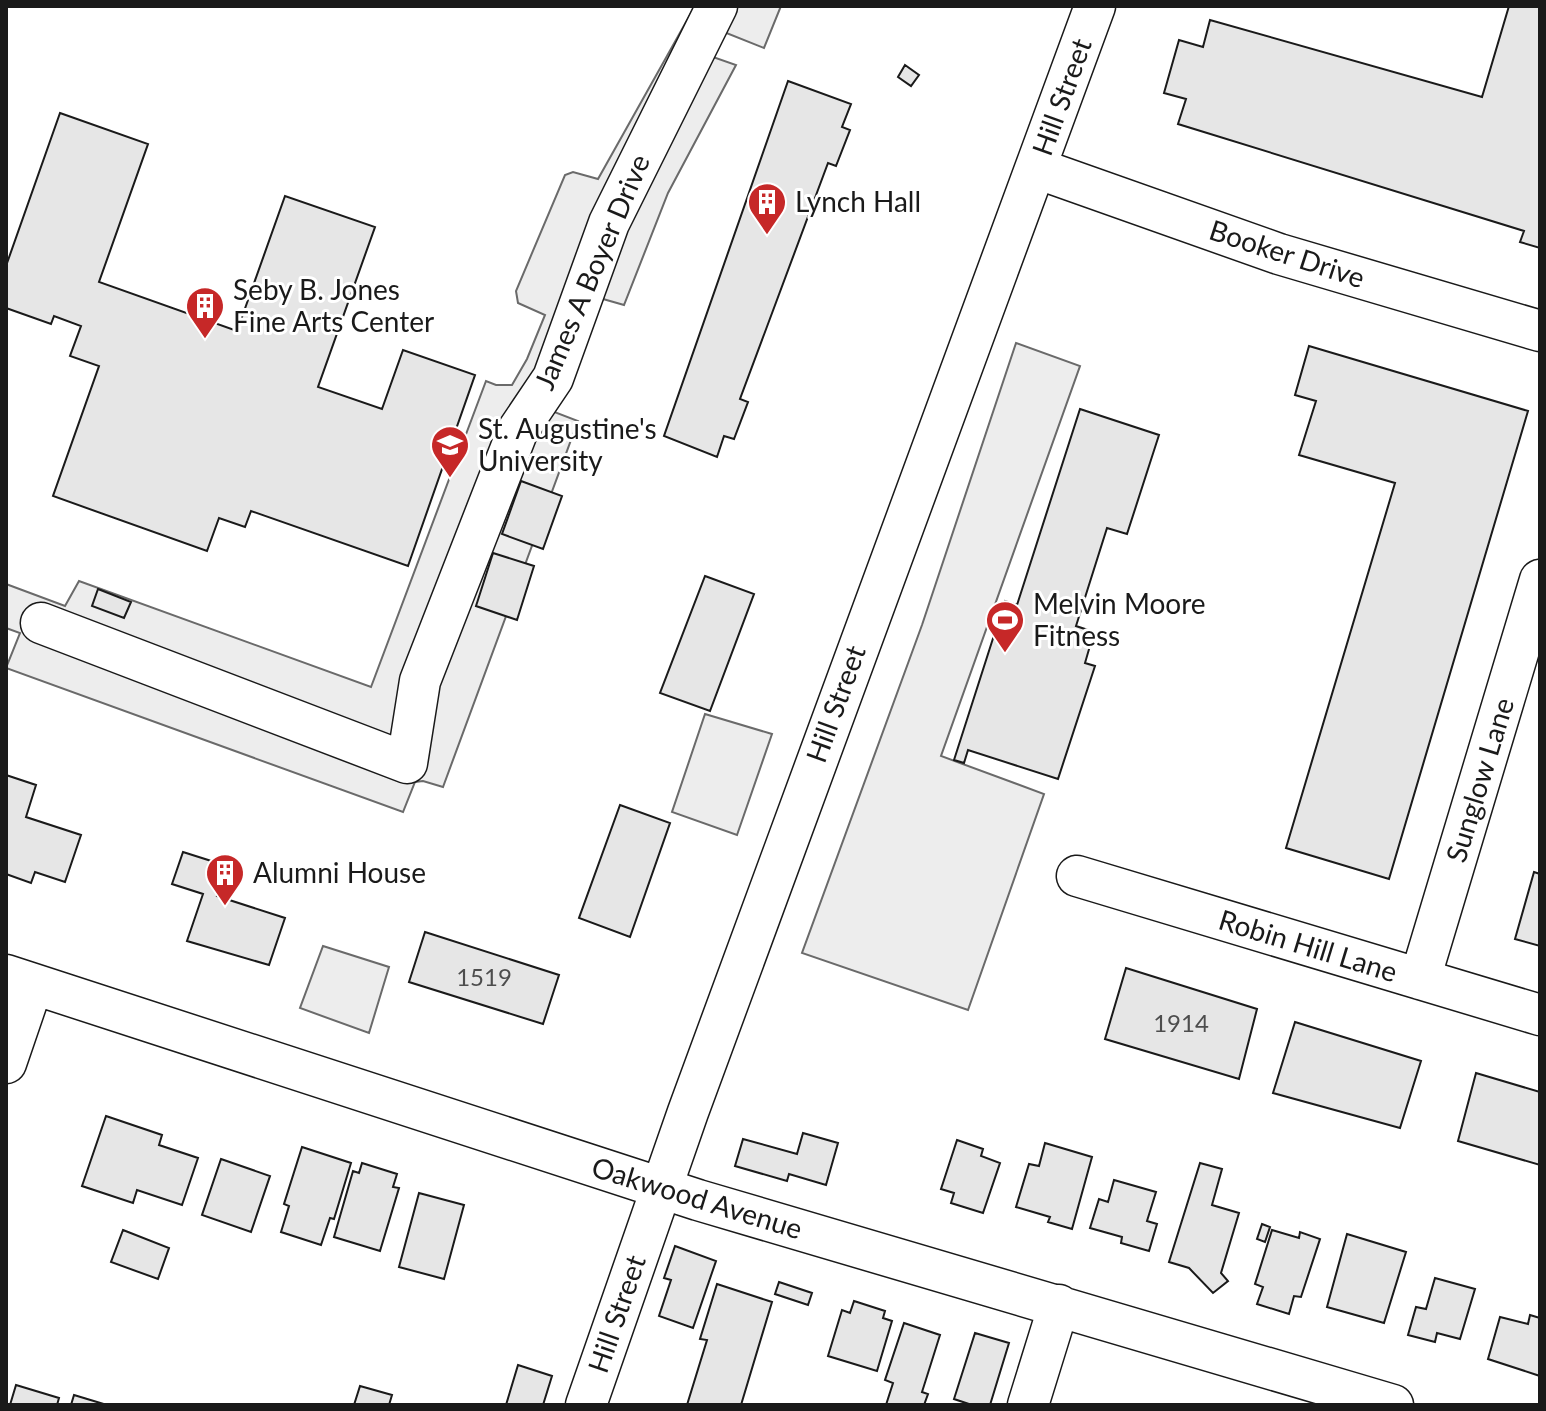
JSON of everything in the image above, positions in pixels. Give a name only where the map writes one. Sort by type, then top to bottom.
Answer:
[{"type":"street","name":"James A Boyer Drive","points":[[41,623],[407,763],[420,681],[518,430],[553,378],[609,223],[717,6]]},
{"type":"street","name":"Hill Street","points":[[586,1405],[820,748],[1095,6]]},
{"type":"street","name":"Booker Drive","points":[[1036,168],[1279,254],[1540,331]]},
{"type":"street","name":"Sunglow Lane","points":[[1420,979],[1539,588]]},
{"type":"street","name":"Robin Hill Lane","points":[[1077,876],[1540,1015]]},
{"type":"street","name":"Oakwood Avenue","points":[[19,980],[661,1188],[1393,1405]]},
{"type":"street","points":[[6,1063],[19,980]]},
{"type":"street","points":[[1028,1405],[1059,1305]]},
{"type":"shaded area","points":[[695,6],[781,6],[764,48],[724,32],[710,56],[736,65],[668,193],[624,305],[596,297],[549,410],[578,421],[443,787],[415,782],[403,812],[6,668],[20,633],[6,628],[6,584],[65,606],[79,581],[371,687],[486,381],[496,385],[512,385],[527,359],[545,315],[518,303],[516,291],[565,175],[573,172],[598,179]]},
{"type":"shaded area","points":[[1016,343],[1080,366],[941,756],[1044,794],[968,1010],[802,953],[922,625]]},
{"type":"shaded area","points":[[705,714],[772,734],[737,835],[672,812]]},
{"type":"shaded area","points":[[323,946],[389,967],[369,1033],[300,1008]]},
{"type":"building","points":[[1509,6],[1540,6],[1540,248],[1520,242],[1524,231],[1178,124],[1186,99],[1164,93],[1179,40],[1203,47],[1210,20],[1482,97]]},
{"type":"building","points":[[905,65],[919,75],[911,86],[898,77]]},
{"type":"building","name":"Lynch Hall","points":[[788,81],[851,104],[842,127],[850,130],[836,166],[828,163],[740,399],[748,402],[734,439],[724,436],[717,457],[664,436]]},
{"type":"building","name":"Seby B. Jones Fine Arts Center","points":[[60,113],[148,144],[99,282],[237,331],[285,196],[375,227],[318,387],[382,409],[403,350],[475,375],[408,566],[251,511],[245,527],[219,518],[207,551],[53,496],[99,366],[70,356],[81,326],[54,316],[51,324],[6,308],[6,266]]},
{"type":"building","points":[[1309,346],[1528,411],[1389,879],[1286,848],[1395,483],[1299,455],[1316,401],[1295,395]]},
{"type":"building","points":[[1080,409],[1159,435],[1127,534],[1107,528],[1076,626],[1094,632],[1085,663],[1095,666],[1058,779],[968,750],[964,763],[954,760],[1005,601],[1017,605]]},
{"type":"building","points":[[521,481],[562,496],[543,549],[502,534]]},
{"type":"building","points":[[493,553],[534,566],[517,620],[476,606]]},
{"type":"building","points":[[705,576],[754,594],[710,711],[660,693]]},
{"type":"building","points":[[98,589],[131,602],[124,618],[92,606]]},
{"type":"building","points":[[6,775],[36,785],[26,817],[81,835],[65,882],[35,872],[31,883],[6,874]]},
{"type":"building","points":[[620,805],[670,823],[630,937],[579,918]]},
{"type":"building","name":"Alumni House","points":[[183,852],[227,866],[217,896],[285,918],[269,965],[187,941],[203,894],[172,884]]},
{"type":"building","points":[[1534,872],[1540,874],[1540,946],[1515,939]]},
{"type":"building","points":[[425,932],[559,975],[543,1024],[409,982]]},
{"type":"building","points":[[1126,968],[1257,1009],[1239,1079],[1105,1039]]},
{"type":"building","points":[[1295,1022],[1421,1061],[1400,1128],[1273,1093]]},
{"type":"building","points":[[1476,1073],[1540,1092],[1540,1165],[1458,1141]]},
{"type":"building","points":[[106,1116],[162,1135],[159,1145],[198,1158],[182,1205],[137,1190],[133,1203],[82,1186]]},
{"type":"building","points":[[803,1133],[838,1143],[826,1185],[789,1174],[787,1181],[735,1166],[743,1139],[797,1154]]},
{"type":"building","points":[[957,1140],[983,1149],[981,1156],[1000,1163],[983,1213],[951,1203],[954,1193],[941,1189]]},
{"type":"building","points":[[1045,1143],[1092,1157],[1072,1229],[1048,1222],[1050,1217],[1016,1207],[1029,1164],[1039,1166]]},
{"type":"building","points":[[302,1147],[351,1163],[334,1219],[330,1218],[321,1245],[281,1232],[289,1206],[284,1204]]},
{"type":"building","points":[[221,1159],[270,1176],[251,1232],[202,1215]]},
{"type":"building","points":[[362,1163],[397,1174],[393,1187],[399,1188],[380,1251],[334,1237],[353,1171],[359,1173]]},
{"type":"building","points":[[1200,1163],[1222,1169],[1212,1205],[1239,1213],[1221,1273],[1228,1281],[1213,1293],[1189,1268],[1169,1262]]},
{"type":"building","points":[[1114,1180],[1156,1192],[1147,1221],[1157,1224],[1149,1251],[1121,1243],[1122,1237],[1090,1228],[1099,1199],[1108,1202]]},
{"type":"building","points":[[419,1193],[464,1205],[444,1279],[399,1267]]},
{"type":"building","points":[[1262,1224],[1270,1227],[1265,1242],[1257,1239]]},
{"type":"building","points":[[123,1230],[169,1248],[158,1279],[111,1262]]},
{"type":"building","points":[[1272,1230],[1299,1238],[1300,1232],[1320,1239],[1301,1297],[1294,1296],[1289,1314],[1257,1304],[1263,1287],[1255,1284]]},
{"type":"building","points":[[1347,1234],[1406,1252],[1384,1323],[1327,1307]]},
{"type":"building","points":[[675,1246],[716,1261],[693,1328],[659,1316],[671,1280],[664,1278]]},
{"type":"building","points":[[1435,1278],[1475,1289],[1460,1339],[1437,1333],[1435,1342],[1408,1335],[1416,1307],[1426,1309]]},
{"type":"building","points":[[779,1282],[812,1293],[808,1305],[775,1294]]},
{"type":"building","points":[[717,1284],[772,1302],[741,1405],[687,1405],[707,1340],[700,1339]]},
{"type":"building","points":[[854,1301],[885,1311],[883,1318],[892,1321],[877,1371],[828,1356],[842,1310],[850,1313]]},
{"type":"building","points":[[1530,1315],[1540,1318],[1540,1376],[1488,1359],[1500,1317],[1528,1324]]},
{"type":"building","points":[[904,1323],[940,1335],[922,1392],[928,1394],[924,1405],[886,1405],[893,1383],[885,1380]]},
{"type":"building","points":[[975,1333],[1009,1343],[990,1405],[972,1405],[954,1399]]},
{"type":"building","points":[[518,1365],[552,1376],[543,1405],[506,1405]]},
{"type":"building","points":[[16,1385],[59,1398],[57,1405],[10,1405]]},
{"type":"building","points":[[360,1386],[392,1395],[389,1405],[354,1405]]},
{"type":"building","points":[[74,1395],[107,1405],[71,1405]]},
{"type":"place","name":"Lynch Hall","points":[[767,236]]},
{"type":"place","name":"Seby B. Jones Fine Arts Center","points":[[205,340]]},
{"type":"place","name":"St. Augustine's University","points":[[450,479]]},
{"type":"place","name":"Melvin Moore Fitness","points":[[1005,654]]},
{"type":"place","name":"Alumni House","points":[[225,907]]}]
